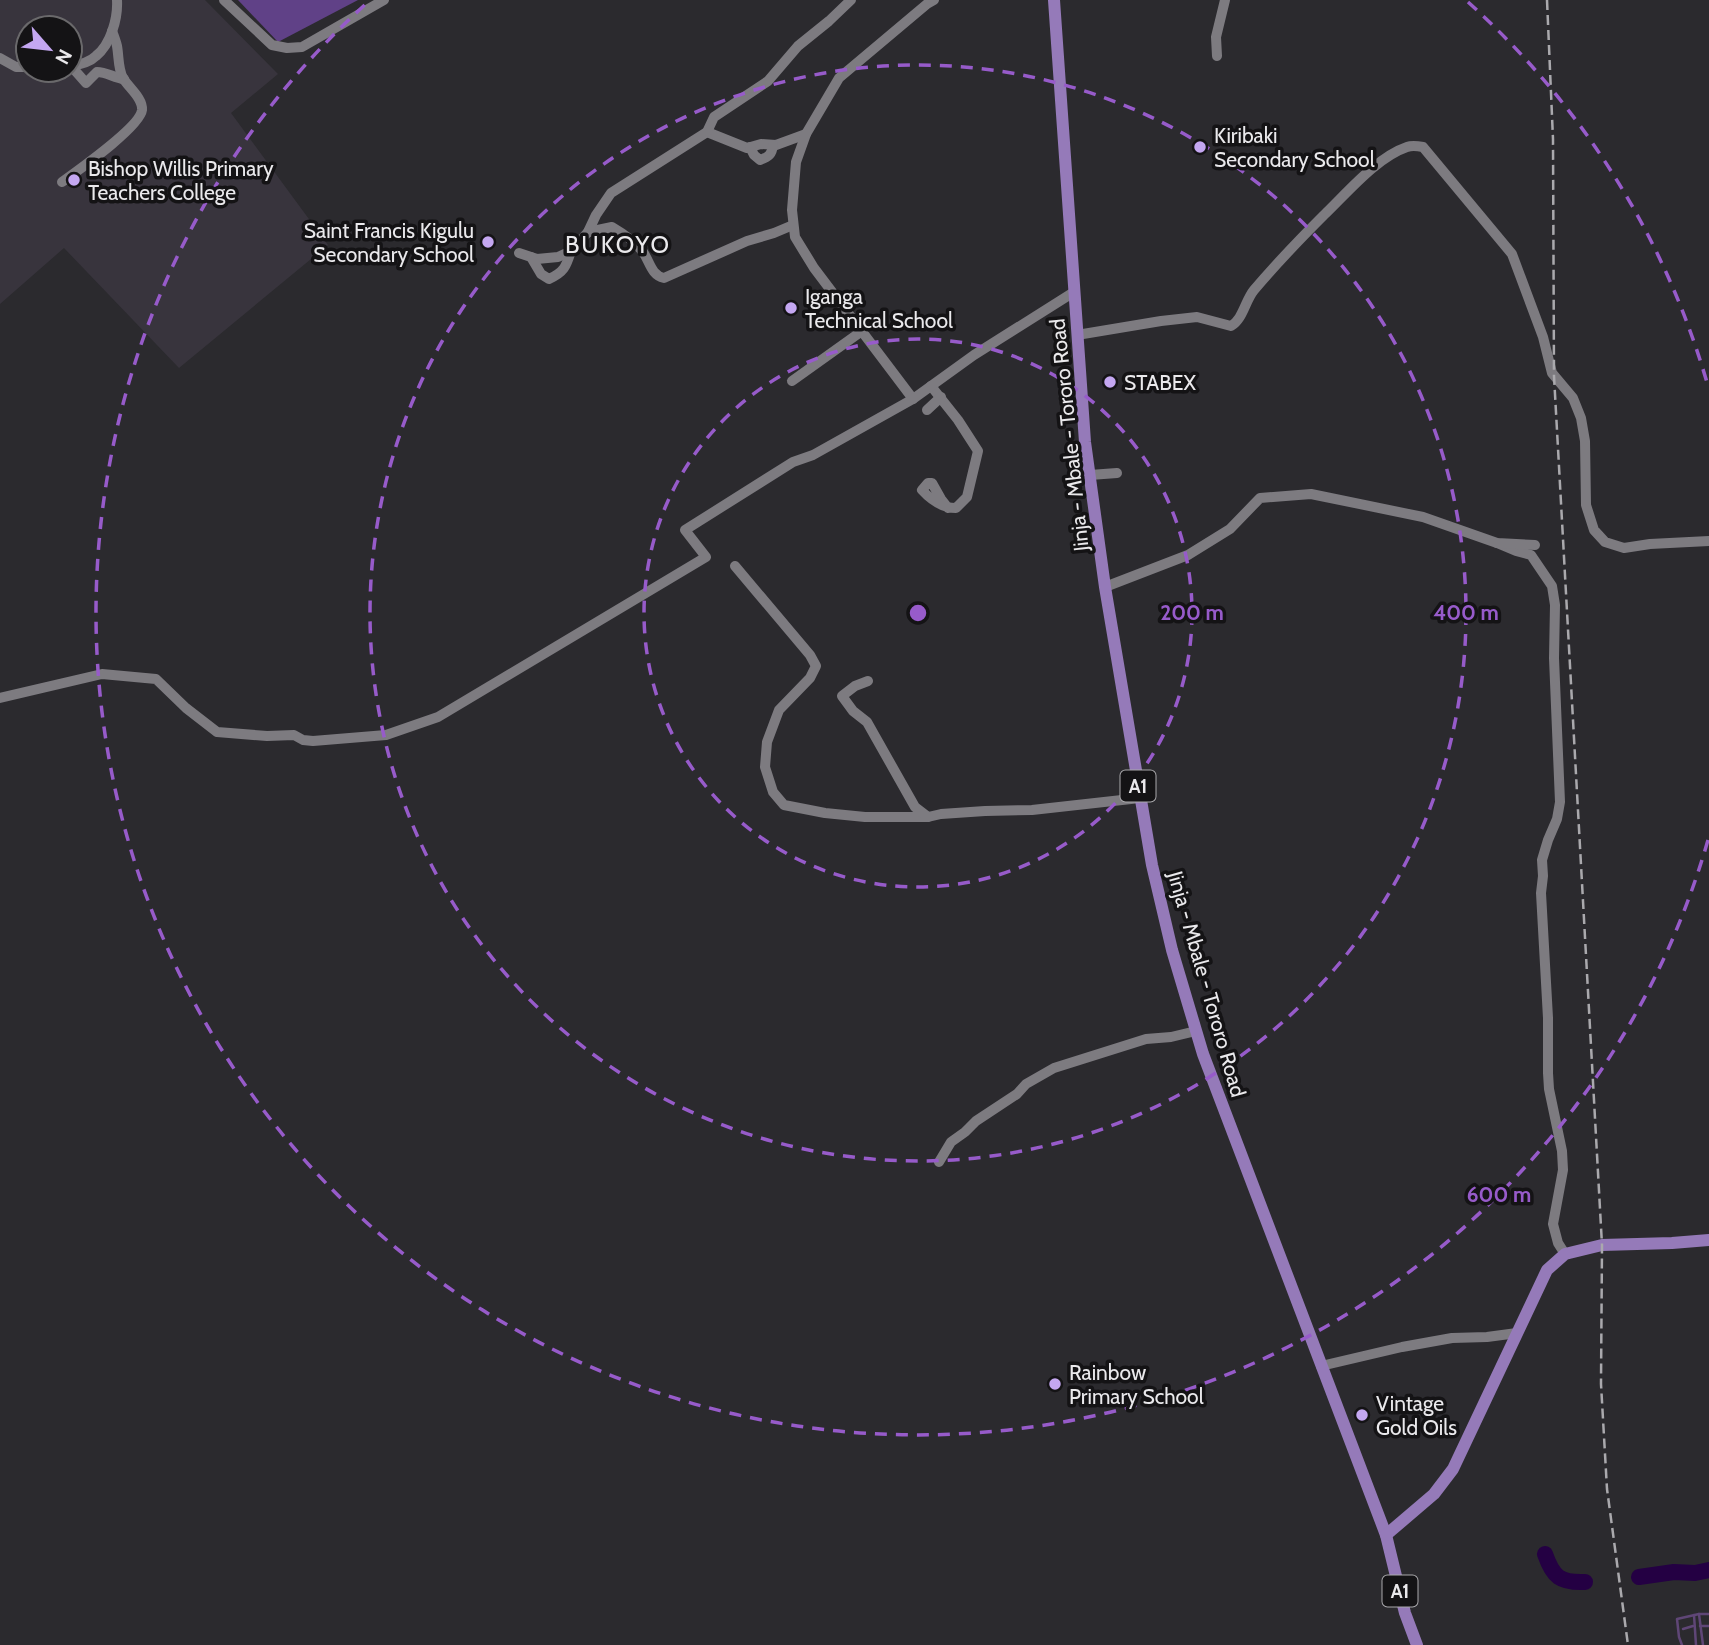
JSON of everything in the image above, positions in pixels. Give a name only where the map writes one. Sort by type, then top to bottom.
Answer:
[{"type":"main road","name":"Jinja - Mbale - Tororo Road","points":[[1054,0],[1085,442],[1105,587],[1152,865],[1172,950],[1203,1055],[1385,1535]]},
{"type":"main road","points":[[1385,1535],[1434,1494],[1452,1469],[1547,1270],[1565,1254],[1602,1245],[1709,1240]]},
{"type":"main road","name":"A1","points":[[1385,1535],[1405,1613],[1417,1645]]},
{"type":"street","points":[[84,62],[96,57],[109,39],[118,13],[117,0]]},
{"type":"street","points":[[224,0],[272,45],[288,48],[302,47],[384,0]]},
{"type":"street","points":[[519,253],[537,259],[558,257],[571,251],[588,232],[611,193],[707,132],[714,117],[768,81],[799,46],[851,0]]},
{"type":"street","points":[[913,399],[814,268],[795,237],[792,210],[796,162],[806,134],[839,78],[934,0]]},
{"type":"street","points":[[1217,56],[1216,37],[1224,0]]},
{"type":"street","points":[[62,182],[110,146],[141,113],[142,108],[137,97],[122,76],[112,31]]},
{"type":"street","points":[[84,81],[86,83],[96,72],[124,79]]},
{"type":"street","points":[[707,132],[750,147],[773,145],[806,134]]},
{"type":"street","points":[[750,147],[760,160],[768,158],[773,145]]},
{"type":"street","points":[[1077,335],[1197,317],[1231,326],[1237,322],[1251,293],[1348,191],[1382,161],[1407,146],[1423,147],[1512,254],[1543,337],[1552,373],[1573,398],[1581,418],[1586,441],[1586,505],[1594,530],[1605,542],[1624,548],[1709,541]]},
{"type":"street","points":[[588,232],[612,227],[628,235],[644,253],[653,271],[664,278],[735,246],[793,225]]},
{"type":"street","points":[[531,257],[541,274],[549,279],[563,272],[571,251]]},
{"type":"street","points":[[0,698],[102,674],[156,679],[186,708],[217,732],[293,735],[313,741],[386,735],[438,717],[706,557],[685,530],[793,462],[813,455],[913,399],[974,355],[1074,292]]},
{"type":"street","points":[[792,381],[862,331]]},
{"type":"street","points":[[931,386],[978,451],[967,497],[956,508],[948,508]]},
{"type":"street","points":[[928,410],[940,397]]},
{"type":"street","points":[[1090,475],[1117,473]]},
{"type":"street","points":[[1105,587],[1188,555],[1230,529],[1260,498],[1311,494],[1423,517],[1531,555],[1552,586],[1555,606],[1554,658],[1560,802],[1557,819],[1542,860],[1541,893],[1549,1089],[1562,1151],[1563,1170],[1553,1224],[1565,1254]]},
{"type":"street","points":[[1497,543],[1535,545]]},
{"type":"street","points":[[734,566],[810,655],[816,666],[810,678],[779,710],[767,742],[765,767],[773,792],[784,805],[866,817],[928,817],[985,811],[1032,810],[1140,798]]},
{"type":"street","points":[[868,681],[855,686],[842,696],[853,711],[867,722],[915,807],[928,817]]},
{"type":"street","points":[[940,1162],[951,1142],[976,1121],[1017,1094],[1026,1084],[1054,1068],[1146,1039],[1196,1031]]},
{"type":"street","points":[[1321,1366],[1452,1338],[1517,1333]]},
{"type":"shaded area","points":[[0,0],[205,0],[278,74],[231,113],[328,245],[179,368],[64,248],[0,304]]},
{"type":"shaded area","points":[[238,0],[358,0],[278,42]]},
{"type":"waterway","points":[[1545,1554],[1551,1568],[1563,1580],[1585,1582]]},
{"type":"waterway","points":[[1639,1577],[1709,1570]]},
{"type":"waterway","points":[[1699,1614],[1703,1645]]},
{"type":"waterway","points":[[1682,1645],[1677,1619],[1709,1614]]},
{"type":"waterway","points":[[1694,1615],[1696,1645]]},
{"type":"waterway","points":[[1683,1629],[1693,1626]]},
{"type":"waterway","points":[[1700,1626],[1709,1626]]},
{"type":"railway","points":[[1547,0],[1553,139],[1554,376],[1602,1245],[1601,1384],[1607,1489],[1628,1645]]},
{"type":"place","name":"Kiribaki Secondary School","points":[[1200,147]]},
{"type":"place","name":"Bishop Willis Primary Teachers College","points":[[74,180]]},
{"type":"place","name":"Saint Francis Kigulu Secondary School","points":[[488,242]]},
{"type":"place","name":"Iganga Technical School","points":[[791,308]]},
{"type":"place","name":"STABEX","points":[[1110,382]]},
{"type":"place","name":"Rainbow Primary School","points":[[1055,1384]]},
{"type":"place","name":"Vintage Gold Oils","points":[[1362,1415]]},
{"type":"district","name":"BUKOYO","points":[[618,244]]}]
